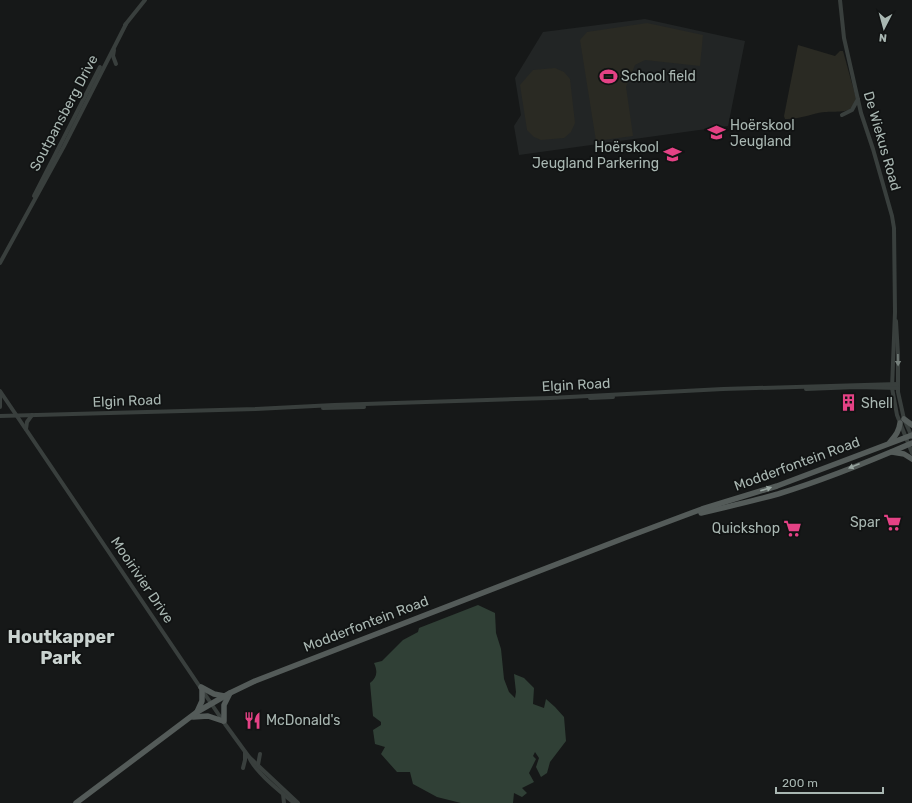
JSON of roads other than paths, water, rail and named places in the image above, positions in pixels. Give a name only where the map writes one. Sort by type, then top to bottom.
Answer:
[{"type":"main road","points":[[888,444],[896,435],[902,421],[912,425]]},
{"type":"main road","name":"Modderfontein Road","points":[[76,803],[197,712],[227,694],[277,671],[702,509],[777,486],[910,436]]},
{"type":"main road","name":"Modderfontein Road","points":[[689,515],[778,494],[828,477],[910,443]]},
{"type":"main road","points":[[891,452],[904,454],[912,458]]},
{"type":"main road","points":[[191,717],[208,716],[223,721],[224,706],[227,694],[214,694],[201,688],[202,701],[197,712]]},
{"type":"street","name":"Soutpansberg Drive","points":[[0,263],[26,215],[94,78],[126,24],[145,0]]},
{"type":"street","name":"De Wiekus Road","points":[[840,0],[844,38],[860,112],[892,216],[895,246],[895,312],[892,386],[894,405],[910,436],[912,453]]},
{"type":"street","name":"Soutpansberg Drive","points":[[45,177],[126,24]]},
{"type":"street","points":[[114,47],[113,56],[116,64]]},
{"type":"street","points":[[842,115],[854,108],[858,98]]},
{"type":"street","name":"De Wiekus Road","points":[[895,312],[898,386],[902,421]]},
{"type":"street","name":"Elgin Road","points":[[256,409],[268,410],[892,386]]},
{"type":"street","name":"Elgin Road","points":[[0,416],[256,409],[542,398],[722,389],[898,386]]},
{"type":"street","points":[[0,391],[0,407]]},
{"type":"street","points":[[0,391],[16,416]]},
{"type":"street","points":[[335,413],[340,407]]},
{"type":"street","points":[[26,429],[32,415]]},
{"type":"street","name":"Mooirivier Drive","points":[[16,416],[245,752],[283,794],[294,803]]},
{"type":"street","points":[[245,752],[244,767],[258,767],[260,754]]},
{"type":"street","name":"Mooirivier Drive","points":[[258,767],[298,803]]},
{"type":"street","points":[[283,794],[284,803]]},
{"type":"place","name":"School field","points":[[608,76]]},
{"type":"place","name":"Hoërskool Jeugland","points":[[717,133]]},
{"type":"place","name":"Hoërskool Jeugland Parkering","points":[[672,155]]},
{"type":"place","name":"Shell","points":[[848,403]]},
{"type":"place","name":"Spar","points":[[893,522]]},
{"type":"place","name":"Quickshop","points":[[793,528]]},
{"type":"place","name":"McDonald's","points":[[253,720]]},
{"type":"district","name":"Houtkapper Park","points":[[61,647]]}]
